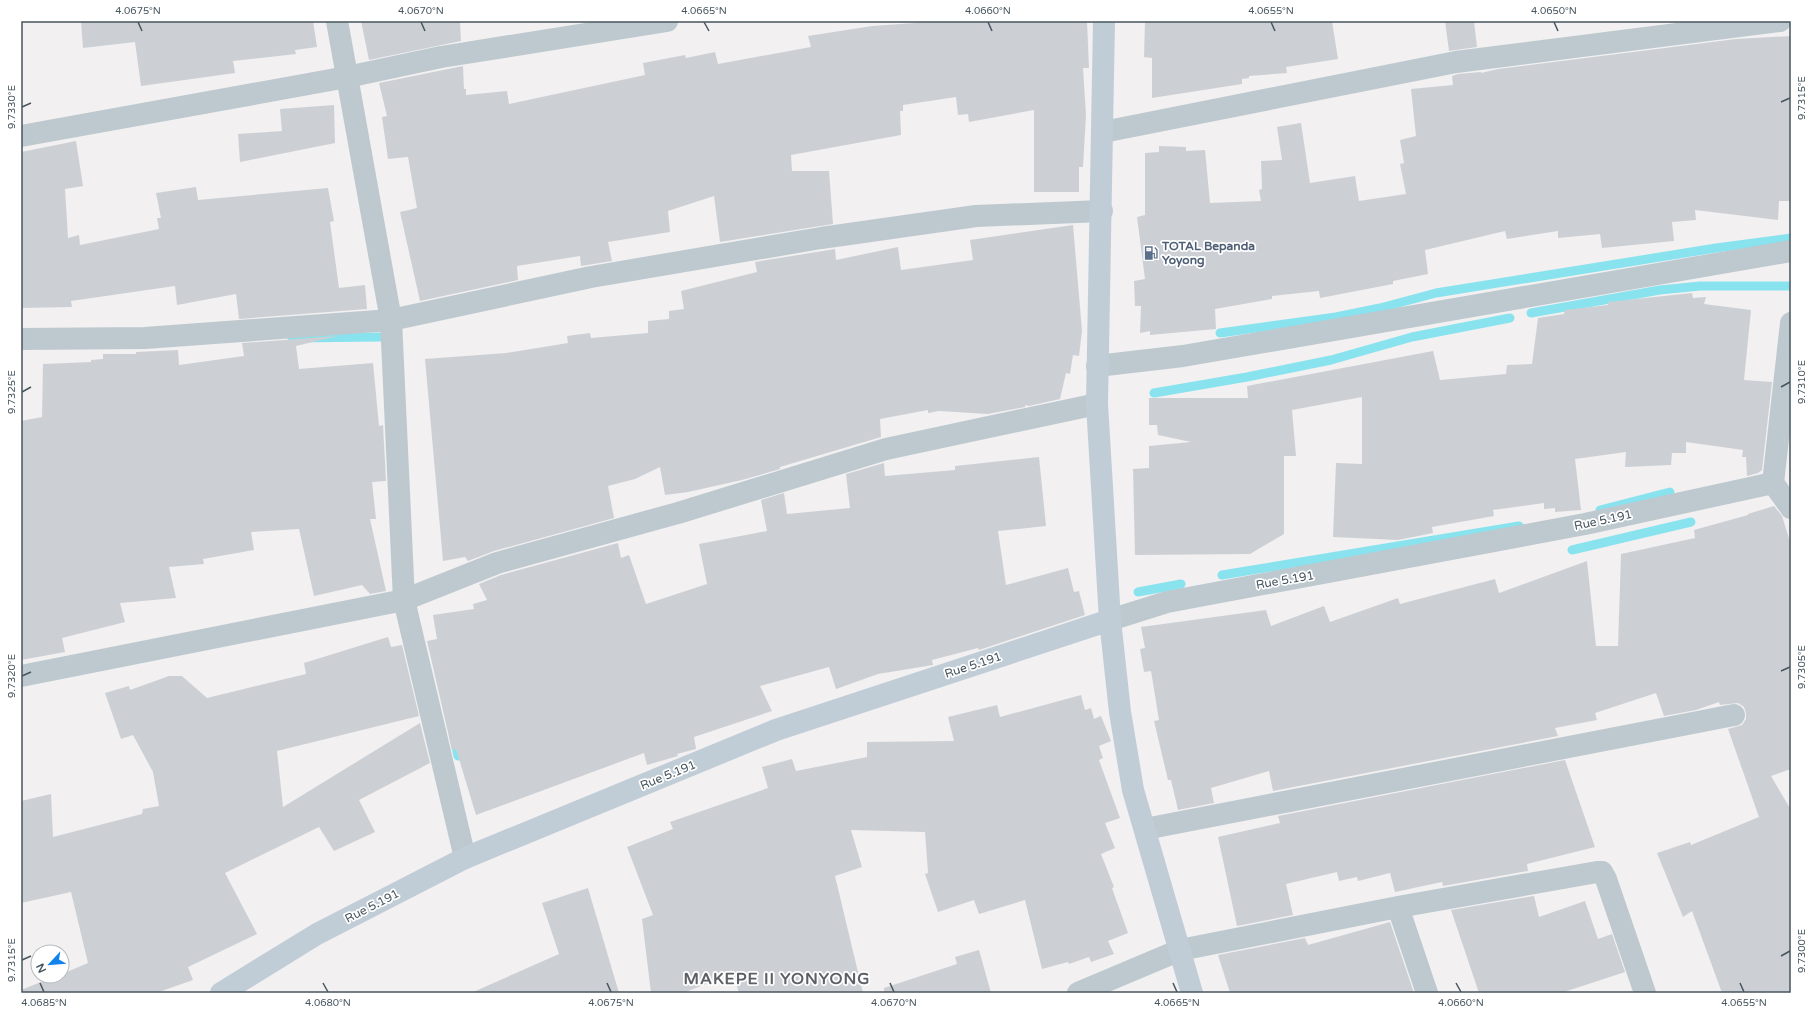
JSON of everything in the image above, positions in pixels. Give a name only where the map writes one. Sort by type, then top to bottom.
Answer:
[{"type":"main road","points":[[1104,21],[1102,211],[1097,404],[1110,620],[1123,728],[1133,790],[1192,993]]},
{"type":"main road","name":"Rue 5.191","points":[[221,993],[317,934],[465,858],[776,730],[1110,620]]},
{"type":"street","points":[[338,21],[391,320],[404,600],[465,858]]},
{"type":"street","points":[[21,136],[347,77],[441,57],[667,21]]},
{"type":"street","points":[[1103,132],[1456,62],[1780,21]]},
{"type":"street","points":[[21,339],[145,338],[391,320],[591,277],[821,238],[976,216],[1102,211]]},
{"type":"street","points":[[1098,366],[1183,356],[1791,252]]},
{"type":"street","points":[[1791,323],[1773,483],[1791,508]]},
{"type":"street","points":[[21,676],[404,600],[497,563],[678,513],[886,449],[1097,404]]},
{"type":"street","name":"Rue 5.191","points":[[1110,620],[1167,602],[1585,524],[1773,483]]},
{"type":"street","points":[[1145,829],[1734,715]]},
{"type":"street","points":[[1078,993],[1180,950],[1398,907],[1602,872],[1606,879],[1645,993]]},
{"type":"street","points":[[1398,907],[1427,993]]},
{"type":"building","points":[[81,21],[313,21],[317,47],[295,50],[296,54],[233,61],[235,73],[141,86],[135,42],[83,48]]},
{"type":"building","points":[[361,21],[460,21],[461,41],[369,60]]},
{"type":"building","points":[[944,21],[1087,21],[1089,68],[1083,68],[1086,115],[1083,167],[1079,167],[1079,192],[1034,192],[1034,110],[969,122],[968,114],[958,115],[956,97],[903,105],[903,111],[900,111],[901,135],[791,155],[792,171],[829,171],[833,224],[720,242],[714,196],[668,211],[670,232],[608,242],[612,261],[581,266],[580,256],[517,266],[518,280],[420,301],[400,212],[417,208],[408,157],[388,159],[382,117],[387,116],[379,83],[463,66],[464,89],[466,89],[466,95],[507,91],[509,104],[645,75],[643,63],[685,55],[686,58],[715,52],[718,64],[811,47],[808,36],[872,26]]},
{"type":"building","points":[[1145,21],[1332,21],[1338,59],[1286,67],[1287,73],[1249,76],[1249,78],[1242,79],[1242,84],[1152,98],[1152,58],[1144,57]]},
{"type":"building","points":[[1445,21],[1474,21],[1477,47],[1449,51]]},
{"type":"building","points":[[1791,36],[1791,201],[1779,201],[1778,220],[1695,210],[1696,220],[1672,222],[1674,241],[1602,248],[1600,234],[1558,238],[1558,231],[1507,239],[1505,231],[1425,250],[1428,274],[1393,281],[1393,284],[1320,298],[1319,291],[1272,296],[1272,299],[1215,309],[1216,329],[1150,335],[1150,331],[1140,333],[1141,306],[1135,306],[1134,281],[1145,279],[1137,217],[1145,215],[1145,153],[1159,152],[1159,146],[1186,147],[1186,151],[1205,150],[1210,203],[1261,201],[1259,190],[1262,189],[1261,161],[1282,160],[1277,127],[1301,123],[1310,183],[1355,176],[1359,201],[1406,194],[1400,164],[1404,163],[1400,140],[1416,136],[1411,89],[1453,85],[1452,76],[1458,74],[1481,73],[1498,69],[1736,39]]},
{"type":"building","points":[[334,105],[335,143],[240,162],[238,134],[282,131],[280,109]]},
{"type":"building","points":[[76,141],[83,186],[65,189],[68,238],[79,235],[80,245],[159,229],[157,218],[161,218],[156,193],[196,187],[198,200],[328,188],[334,221],[330,222],[339,288],[365,285],[367,309],[239,319],[236,294],[177,305],[175,286],[71,301],[72,307],[21,308],[21,152]]},
{"type":"building","points":[[1073,225],[1082,331],[1079,356],[1073,355],[1070,374],[1066,373],[1060,399],[1029,406],[1025,405],[1025,407],[988,414],[939,411],[928,413],[928,410],[880,419],[881,437],[742,480],[688,492],[665,495],[660,467],[635,479],[608,486],[614,518],[494,551],[468,561],[465,557],[443,561],[425,359],[506,353],[568,343],[567,336],[590,333],[591,338],[648,333],[648,321],[669,319],[669,311],[684,309],[681,291],[757,272],[755,262],[835,249],[836,260],[898,247],[901,270],[973,260],[970,240]]},
{"type":"building","points":[[1692,293],[1693,298],[1706,297],[1704,304],[1751,310],[1744,380],[1772,382],[1762,470],[1758,473],[1747,476],[1746,457],[1742,457],[1743,450],[1686,442],[1686,453],[1672,453],[1671,465],[1625,467],[1626,452],[1575,459],[1581,510],[1555,512],[1555,508],[1544,509],[1544,503],[1493,510],[1494,516],[1432,527],[1433,533],[1398,540],[1333,537],[1336,463],[1362,464],[1362,397],[1292,410],[1296,456],[1284,456],[1284,534],[1250,554],[1135,555],[1133,469],[1149,468],[1149,446],[1191,442],[1158,435],[1157,425],[1149,425],[1149,398],[1248,398],[1247,386],[1433,351],[1440,380],[1506,374],[1507,365],[1532,364],[1538,318],[1564,314],[1565,310],[1608,305],[1608,302]]},
{"type":"building","points":[[338,336],[296,346],[299,369],[373,363],[379,426],[383,425],[386,481],[372,482],[376,519],[370,519],[386,591],[370,594],[362,585],[314,596],[299,529],[251,532],[254,550],[203,559],[204,564],[169,567],[176,598],[120,603],[125,622],[62,638],[65,652],[21,660],[21,421],[42,417],[43,364],[91,362],[91,360],[103,359],[103,354],[136,354],[136,352],[178,350],[179,365],[244,356],[242,343]]},
{"type":"building","points":[[1039,457],[1046,526],[998,531],[1006,585],[1068,568],[1074,592],[1079,591],[1085,615],[979,650],[978,648],[932,660],[933,665],[878,674],[836,689],[829,667],[760,686],[772,711],[694,737],[696,749],[647,765],[644,753],[476,815],[456,749],[452,750],[427,641],[437,639],[433,615],[474,609],[473,604],[487,600],[479,584],[501,575],[618,543],[621,558],[629,555],[646,604],[707,584],[699,544],[767,531],[761,500],[784,493],[787,514],[850,508],[846,474],[884,463],[885,476],[955,470],[955,466]]},
{"type":"building","points":[[1774,506],[1782,516],[1791,545],[1791,769],[1771,776],[1791,810],[1791,993],[1722,993],[1692,911],[1683,917],[1657,853],[1690,842],[1691,845],[1759,817],[1728,729],[1742,725],[1746,719],[1744,707],[1738,703],[1720,705],[1719,702],[1696,710],[1664,716],[1656,693],[1595,713],[1597,720],[1555,728],[1558,736],[1273,791],[1269,771],[1211,788],[1214,803],[1178,810],[1171,780],[1168,780],[1154,721],[1159,720],[1151,671],[1144,672],[1140,649],[1145,648],[1141,627],[1266,610],[1271,626],[1324,606],[1330,622],[1398,598],[1400,604],[1495,579],[1499,593],[1587,561],[1596,646],[1618,646],[1621,554],[1695,538],[1694,530]]},
{"type":"building","points":[[388,637],[391,647],[402,645],[419,716],[277,751],[283,807],[420,723],[430,763],[359,800],[375,832],[334,851],[319,827],[225,873],[257,934],[188,967],[193,980],[156,993],[21,993],[21,990],[36,984],[70,984],[70,971],[88,963],[71,892],[21,903],[21,801],[51,794],[53,837],[142,814],[143,809],[159,806],[153,772],[133,735],[121,739],[105,693],[129,686],[130,690],[169,676],[182,676],[207,698],[306,674],[304,663]]},
{"type":"building","points":[[1081,695],[1085,710],[1091,708],[1094,719],[1101,716],[1111,741],[1099,746],[1103,758],[1099,760],[1120,818],[1105,823],[1115,848],[1101,854],[1114,887],[1112,888],[1128,933],[1108,941],[1114,954],[1091,962],[1089,957],[1069,964],[1068,962],[1042,969],[1025,900],[979,914],[974,900],[938,912],[925,874],[928,873],[925,832],[851,830],[862,867],[835,876],[863,993],[739,993],[732,970],[711,982],[683,993],[651,993],[642,919],[653,915],[627,847],[673,829],[670,822],[768,788],[762,767],[792,759],[796,771],[867,757],[867,742],[954,741],[948,717],[997,705],[1000,717]]},
{"type":"building","points":[[1565,760],[1595,847],[1527,864],[1528,871],[1443,886],[1442,882],[1395,892],[1390,873],[1358,881],[1357,877],[1339,881],[1337,872],[1286,884],[1293,915],[1237,926],[1218,837],[1280,823],[1278,816]]},
{"type":"building","points":[[588,888],[619,993],[471,993],[559,954],[542,903]]},
{"type":"building","points":[[1534,896],[1539,917],[1585,901],[1598,939],[1612,934],[1625,972],[1561,993],[1479,993],[1451,910]]},
{"type":"building","points":[[1390,922],[1414,993],[1230,993],[1218,955],[1305,938],[1308,945]]},
{"type":"building","points":[[979,950],[991,993],[884,993],[884,988],[957,964],[955,957]]},
{"type":"waterway","points":[[1220,333],[1336,317],[1380,308],[1436,293],[1716,248],[1791,238]]},
{"type":"waterway","points":[[1531,313],[1660,290],[1700,286],[1791,286]]},
{"type":"waterway","points":[[1154,393],[1247,377],[1331,360],[1412,337],[1510,318]]},
{"type":"waterway","points":[[292,338],[380,337]]},
{"type":"waterway","points":[[1600,510],[1670,492]]},
{"type":"waterway","points":[[1572,550],[1691,522]]},
{"type":"waterway","points":[[1222,575],[1519,526]]},
{"type":"waterway","points":[[1138,592],[1181,584]]},
{"type":"waterway","points":[[454,738],[458,756]]},
{"type":"place","name":"TOTAL Bepanda Yoyong","points":[[1151,253]]},
{"type":"district","name":"MAKEPE II YONYONG","points":[[777,978]]}]
